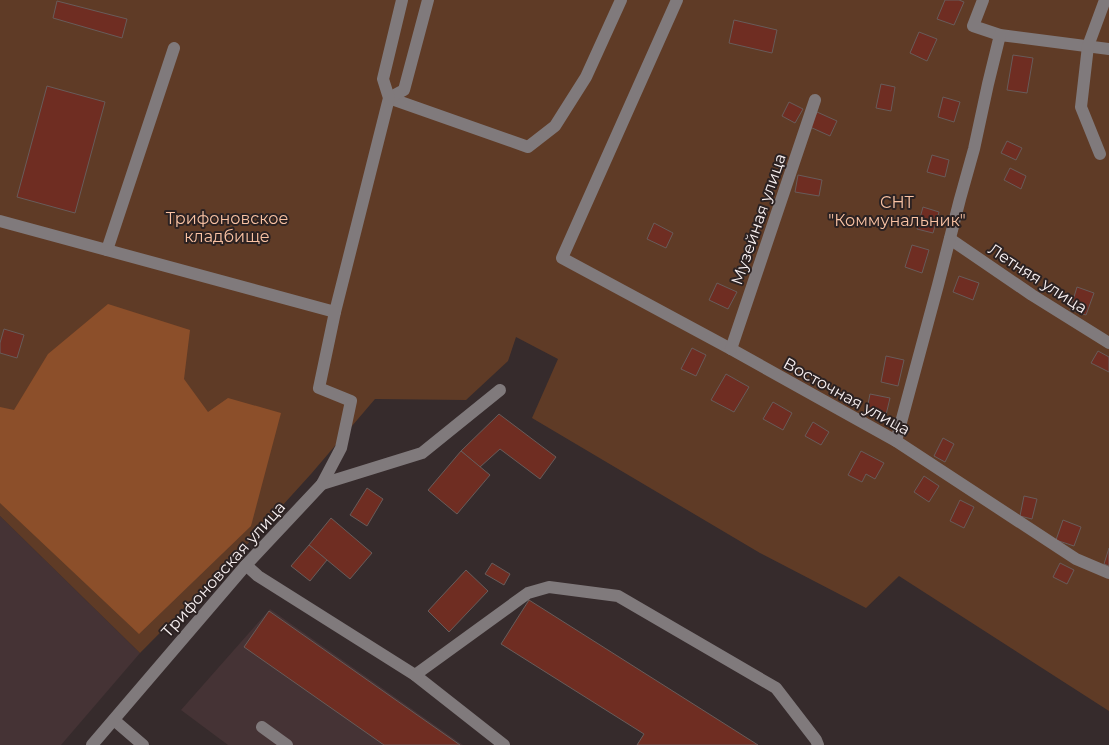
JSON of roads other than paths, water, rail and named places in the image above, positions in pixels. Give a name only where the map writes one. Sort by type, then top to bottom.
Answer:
[{"type":"street","points":[[0,221],[335,312],[389,98],[383,79],[402,0]]},
{"type":"street","points":[[389,98],[404,90],[428,0]]},
{"type":"street","points":[[389,98],[528,147],[555,126],[586,78],[622,0]]},
{"type":"street","name":"Восточная улица","points":[[677,0],[562,258],[896,441],[1076,559],[1109,573]]},
{"type":"street","points":[[983,0],[973,26],[1000,35],[1109,49]]},
{"type":"street","points":[[1100,154],[1081,107],[1088,46],[1105,0]]},
{"type":"street","points":[[896,441],[974,149],[1000,35]]},
{"type":"street","points":[[106,250],[174,48]]},
{"type":"street","name":"Музейная улица","points":[[731,349],[815,100]]},
{"type":"street","name":"Летняя улица","points":[[950,239],[1032,295],[1109,343]]},
{"type":"street","name":"Трифоновская улица","points":[[92,745],[246,565],[322,484],[341,448],[351,400],[319,388],[335,312]]},
{"type":"street","points":[[322,484],[422,453],[500,390]]},
{"type":"street","points":[[246,565],[258,576],[415,676],[504,745]]},
{"type":"street","points":[[415,676],[528,593],[549,587],[618,596],[776,688],[818,745]]},
{"type":"street","points":[[114,720],[144,745]]},
{"type":"street","points":[[262,727],[287,745]]},
{"type":"park label","name":"СНТ \"Коммунальник\"","points":[[897,211]]},
{"type":"park label","name":"Трифоновское кладбище","points":[[227,227]]}]
